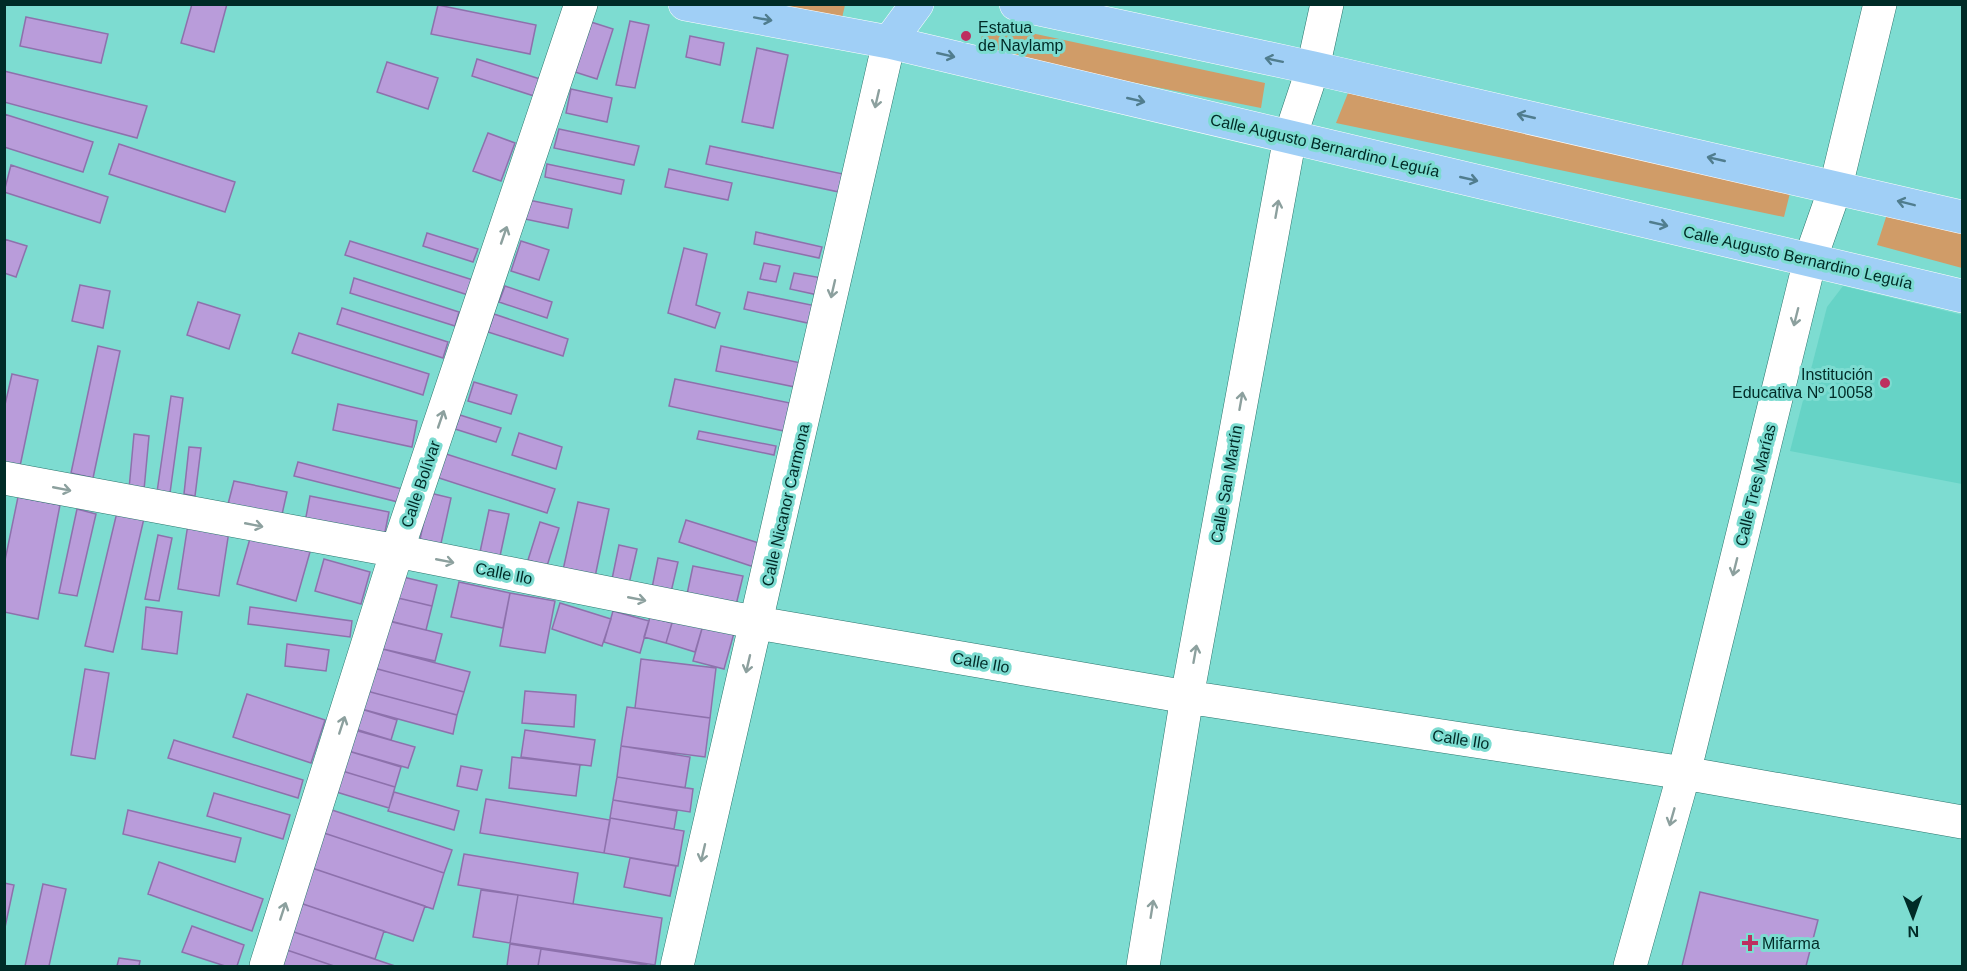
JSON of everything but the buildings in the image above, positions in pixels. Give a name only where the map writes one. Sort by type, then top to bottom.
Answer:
[{"type":"main road","name":"Calle Augusto Bernardino Leguía","points":[[685,4],[890,42],[1962,296]]},
{"type":"main road","points":[[888,4],[890,42]]},
{"type":"main road","points":[[890,42],[917,4]]},
{"type":"main road","points":[[1017,4],[1313,68],[1836,186],[1962,217]]},
{"type":"street","name":"Calle Bolívar","points":[[266,966],[397,551],[581,4]]},
{"type":"street","name":"Calle San Martín","points":[[1143,966],[1187,697],[1290,137],[1313,68],[1327,4]]},
{"type":"street","name":"Calle Tres Marías","points":[[1630,966],[1684,773],[1810,260],[1836,186],[1880,4]]},
{"type":"street","name":"Calle Nicanor Carmona","points":[[677,966],[758,623],[890,42]]},
{"type":"street","name":"Calle Ilo","points":[[4,478],[397,551],[758,623],[1187,697],[1684,773],[1962,822]]},
{"type":"shaded area","points":[[777,5],[845,5],[842,18]]},
{"type":"shaded area","points":[[984,23],[1265,83],[1261,108],[979,52]]},
{"type":"shaded area","points":[[1348,93],[1790,193],[1784,217],[1336,123]]},
{"type":"shaded area","points":[[1888,211],[1962,231],[1962,268],[1877,245]]},
{"type":"shaded area","name":"Institución Educativa Nº 10058","points":[[1843,286],[1962,315],[1962,484],[1790,451],[1827,307]]},
{"type":"place","name":"Estatua de Naylamp","points":[[966,36]]},
{"type":"place","name":"Institución Educativa Nº 10058","points":[[1885,383]]},
{"type":"place","name":"Mifarma","points":[[1750,943]]}]
